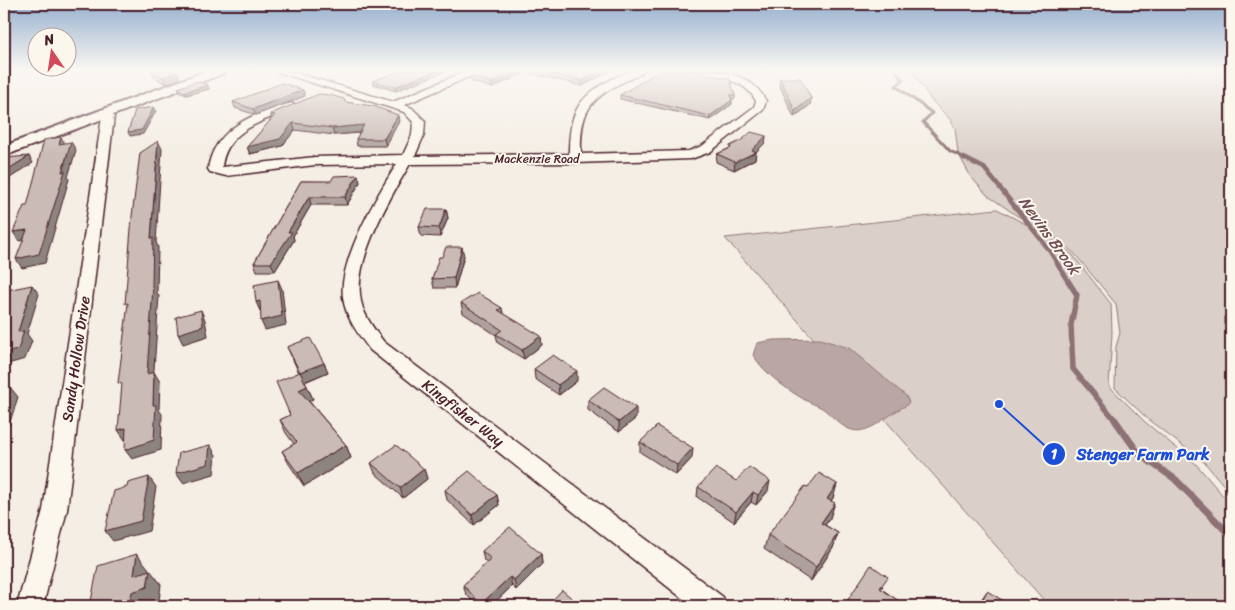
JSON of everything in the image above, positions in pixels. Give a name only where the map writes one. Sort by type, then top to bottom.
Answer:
[{"type":"street","points":[[4,151],[140,98]]},
{"type":"street","points":[[369,98],[395,106],[412,98]]},
{"type":"street","points":[[575,159],[576,120],[581,108],[592,98]]},
{"type":"street","name":"Mackenzie Road","points":[[300,103],[254,121],[227,137],[220,146],[216,169],[226,172],[315,160],[675,157],[706,149],[758,108],[762,101],[761,98]]},
{"type":"street","name":"Kingfisher Way","points":[[395,106],[408,110],[419,121],[419,137],[394,180],[354,263],[350,294],[358,320],[377,346],[713,606]]},
{"type":"street","name":"Sandy Hollow Drive","points":[[30,606],[55,510],[108,116],[102,112]]},
{"type":"shaded area","points":[[930,98],[1231,98],[1231,494],[1205,463],[1150,421],[1115,388],[1116,347],[1120,333],[1116,304],[1074,253],[1054,237],[1016,215],[987,195],[971,177],[958,153],[955,128],[950,119]]},
{"type":"shaded area","points":[[997,209],[1048,236],[1072,254],[1111,304],[1112,333],[1109,386],[1145,422],[1196,464],[1231,505],[1231,606],[1049,606],[725,238]]},
{"type":"shaded area","points":[[820,339],[849,348],[906,396],[908,404],[869,428],[856,431],[849,429],[822,408],[783,386],[763,368],[753,355],[757,343],[773,340]]},
{"type":"building","points":[[242,98],[281,98],[253,109],[233,102]]},
{"type":"building","points":[[308,98],[342,98],[345,102],[373,106],[398,115],[384,139],[356,139],[364,125],[332,128],[293,123],[280,139],[247,147],[275,115],[270,114]]},
{"type":"building","points":[[635,98],[731,98],[732,100],[710,116]]},
{"type":"building","points":[[789,98],[810,98],[795,111]]},
{"type":"building","points":[[154,107],[142,130],[128,132],[135,110]]},
{"type":"building","points":[[751,132],[766,136],[752,150],[756,152],[735,162],[717,154],[731,148],[730,146],[742,140]]},
{"type":"building","points":[[61,137],[59,144],[71,142],[62,172],[65,171],[39,254],[16,259],[27,230],[13,232],[24,206],[27,206],[44,140]]},
{"type":"building","points":[[158,141],[151,238],[153,238],[153,287],[147,374],[154,372],[153,405],[156,405],[154,440],[125,450],[126,428],[118,430],[122,384],[118,383],[128,303],[125,304],[132,216],[140,153]]},
{"type":"building","points":[[29,156],[4,172],[4,158]]},
{"type":"building","points":[[358,175],[345,197],[309,197],[288,232],[292,232],[271,263],[254,263],[301,181],[331,181],[334,176]]},
{"type":"building","points":[[427,209],[446,209],[439,228],[419,227]]},
{"type":"building","points":[[446,247],[462,247],[454,278],[432,279],[439,257],[442,257]]},
{"type":"building","points":[[278,280],[282,316],[261,321],[260,301],[256,302],[254,285]]},
{"type":"building","points":[[32,285],[18,332],[24,331],[18,350],[4,353],[4,299],[7,290]]},
{"type":"building","points":[[478,293],[502,308],[498,310],[541,336],[522,350],[496,334],[502,330],[461,303]]},
{"type":"building","points":[[201,310],[203,326],[178,334],[176,317]]},
{"type":"building","points":[[310,338],[324,363],[300,372],[287,347]]},
{"type":"building","points":[[553,355],[577,371],[558,385],[534,369]]},
{"type":"building","points":[[300,372],[307,386],[299,390],[346,445],[298,473],[282,451],[297,442],[280,420],[290,415],[276,382]]},
{"type":"building","points":[[10,387],[4,406],[4,388]]},
{"type":"building","points":[[604,387],[636,408],[619,422],[588,400]]},
{"type":"building","points":[[657,426],[693,448],[677,465],[640,442]]},
{"type":"building","points":[[210,445],[208,464],[176,473],[179,453]]},
{"type":"building","points":[[396,445],[424,469],[400,488],[371,463]]},
{"type":"building","points":[[749,467],[770,481],[758,495],[753,492],[736,512],[698,487],[716,468],[736,481]]},
{"type":"building","points":[[469,471],[497,495],[472,515],[445,490]]},
{"type":"building","points":[[819,473],[837,484],[827,499],[835,503],[821,523],[838,533],[816,567],[768,535],[805,486],[808,487]]},
{"type":"building","points":[[149,477],[141,521],[105,531],[114,491],[127,487],[128,483]]},
{"type":"building","points":[[510,527],[541,554],[514,580],[510,577],[481,604],[463,585],[491,559],[482,551]]},
{"type":"building","points":[[137,554],[134,575],[150,570],[147,587],[132,592],[129,606],[90,606],[98,566]]},
{"type":"building","points":[[871,565],[888,577],[880,588],[906,606],[855,606],[847,601]]},
{"type":"building","points":[[562,590],[581,606],[547,606]]},
{"type":"building","points":[[987,591],[1009,604],[1008,606],[979,606]]},
{"type":"waterway","name":"Nevins Brook","points":[[913,98],[932,113],[923,122],[950,151],[967,159]]},
{"type":"waterway","name":"Nevins Brook","points":[[964,158],[984,168],[1047,247],[1064,274]]},
{"type":"waterway","name":"Nevins Brook","points":[[1063,273],[1077,295],[1071,325],[1073,369],[1116,421]]},
{"type":"waterway","name":"Nevins Brook","points":[[1115,420],[1139,454],[1175,479],[1231,536]]},
{"type":"place","name":"Stenger Farm Park","points":[[999,404]]}]
